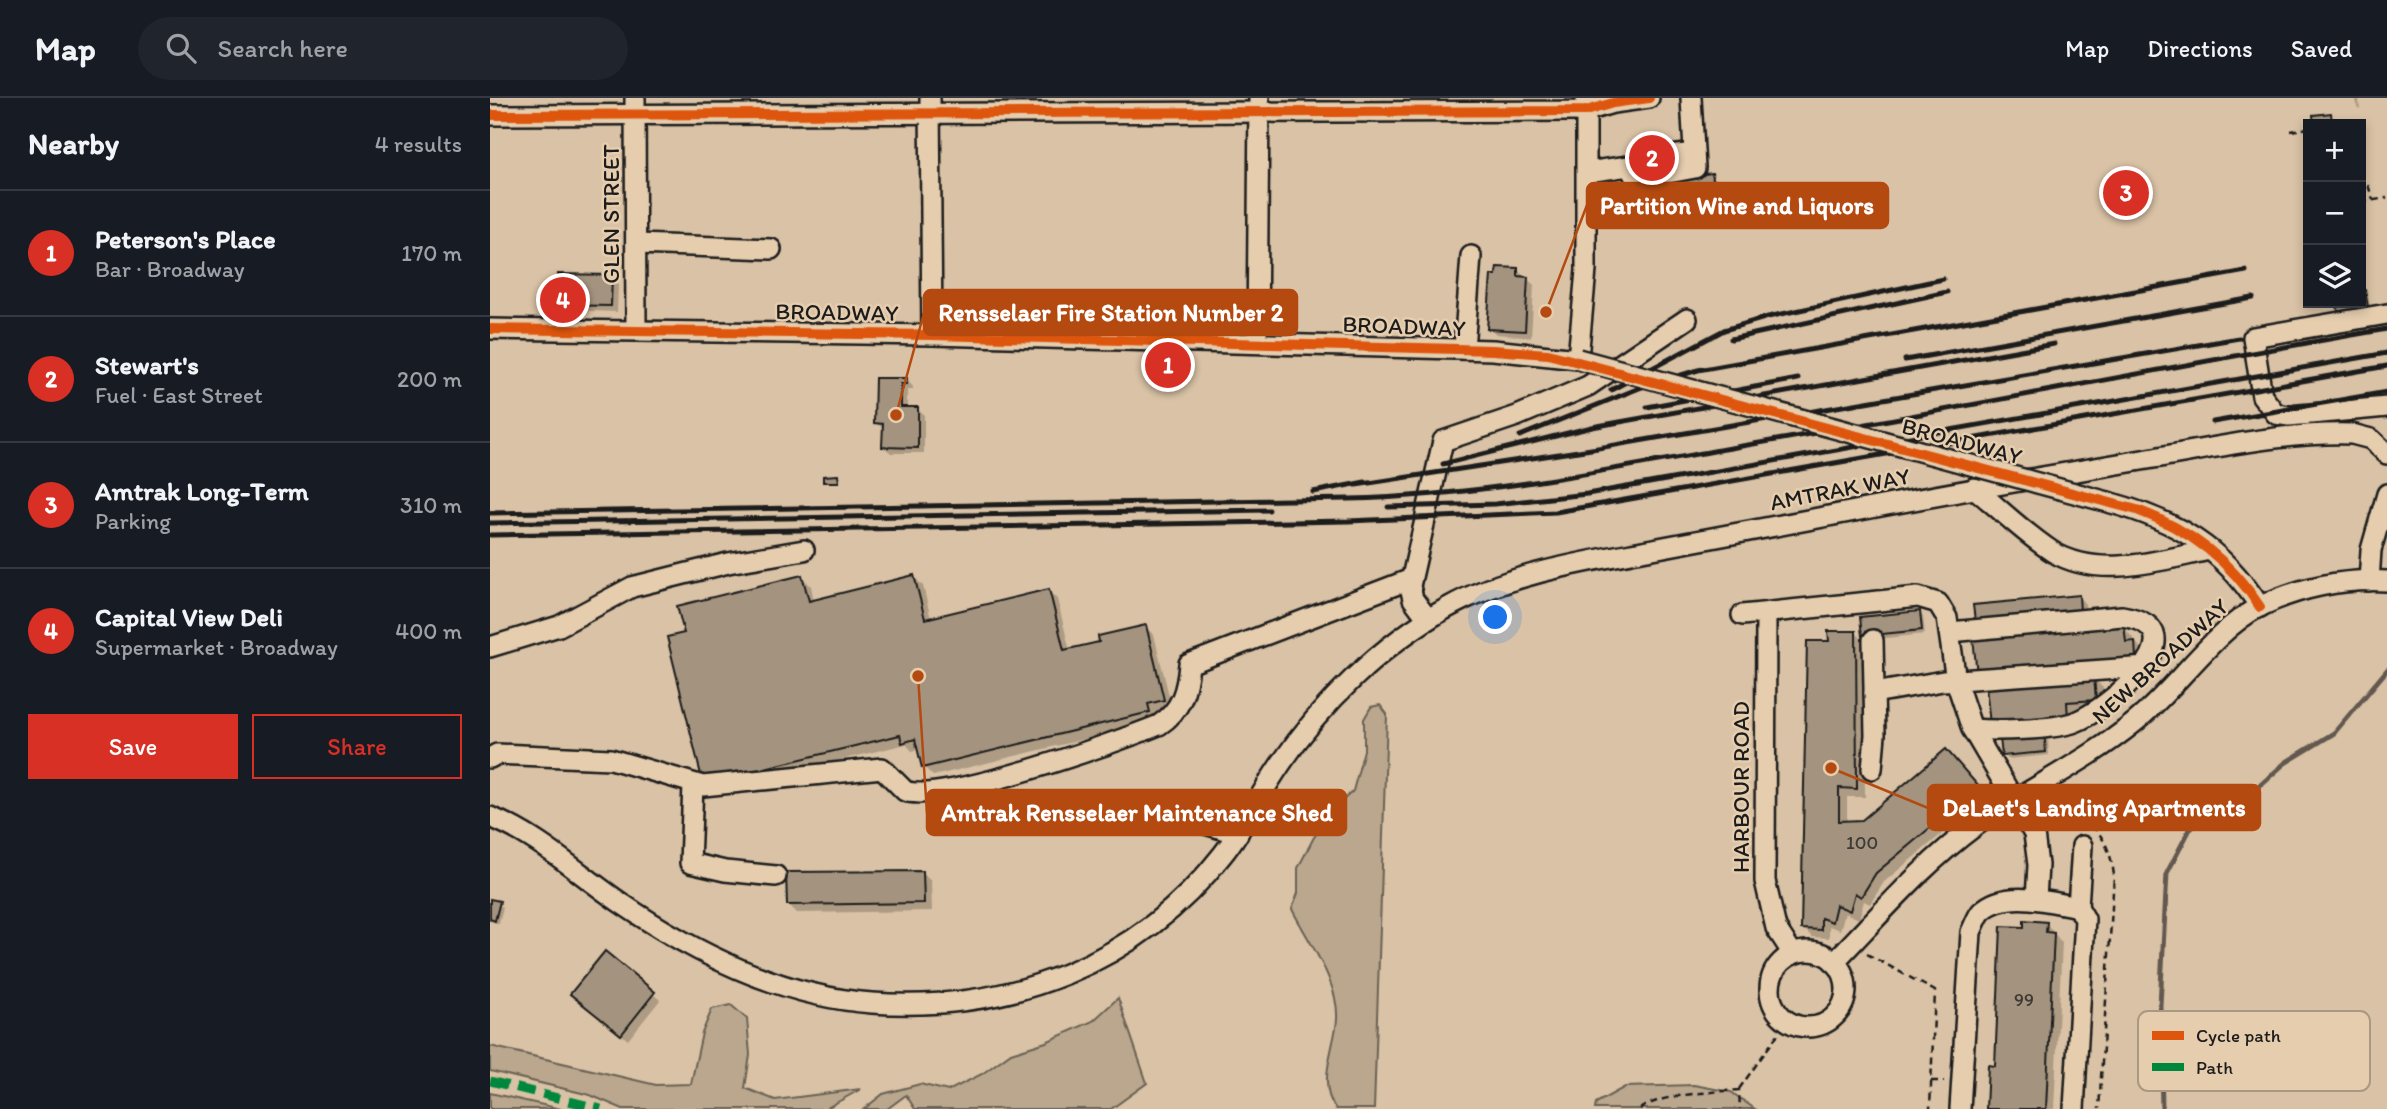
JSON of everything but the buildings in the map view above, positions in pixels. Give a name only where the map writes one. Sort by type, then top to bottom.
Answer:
[{"type":"street","points":[[490,115],[635,107],[1586,105],[1649,98]]},
{"type":"street","points":[[1587,172],[1635,168],[1695,169],[1691,98]]},
{"type":"street","points":[[1578,359],[1586,270],[1586,105]]},
{"type":"street","points":[[930,106],[932,335]]},
{"type":"street","points":[[1257,343],[1259,106]]},
{"type":"street","name":"GLEN STREET","points":[[635,107],[636,330]]},
{"type":"street","points":[[1663,157],[1694,153]]},
{"type":"street","points":[[1635,168],[1638,210]]},
{"type":"street","points":[[637,244],[771,249]]},
{"type":"street","points":[[1464,349],[1471,256]]},
{"type":"street","points":[[2387,314],[2253,337],[2262,396],[2276,414],[2289,416],[2387,407]]},
{"type":"street","points":[[1428,619],[1413,599],[1411,579],[1443,441],[1517,416],[1587,386],[1687,319]]},
{"type":"street","name":"BROADWAY","points":[[490,329],[1257,343],[1464,349],[1578,359],[2108,502],[2170,522],[2210,550],[2243,582],[2260,607]]},
{"type":"street","name":"AMTRAK WAY","points":[[490,817],[523,832],[625,906],[742,970],[828,997],[902,1004],[948,1003],[1022,991],[1099,961],[1136,939],[1171,911],[1206,874],[1238,834],[1275,772],[1320,712],[1378,658],[1428,619],[1465,598],[1591,561],[1974,488],[2228,446],[2321,435],[2363,436],[2386,449]]},
{"type":"street","points":[[1974,488],[2055,553],[2086,564],[2114,567],[2210,550]]},
{"type":"street","points":[[2260,607],[2319,587],[2378,581],[2371,550],[2387,494]]},
{"type":"street","points":[[490,647],[559,625],[632,587],[728,563],[804,550]]},
{"type":"street","points":[[490,758],[497,754],[611,760],[693,784],[729,785],[882,768],[905,791],[926,794],[1037,767],[1166,720],[1188,688],[1189,664],[1411,579]]},
{"type":"street","points":[[1742,615],[1925,597],[1942,607],[1950,632],[1956,681],[1972,729],[2031,826],[2036,845],[2036,900]]},
{"type":"street","name":"NEW BROADWAY","points":[[1835,962],[1924,867],[2014,800],[2122,733],[2165,697],[2237,623],[2260,607]]},
{"type":"street","name":"HARBOUR ROAD","points":[[1766,613],[1765,881],[1776,928],[1793,954]]},
{"type":"street","points":[[1950,632],[2129,617],[2143,623],[2154,639],[2154,652],[2147,667],[2076,722],[1972,729]]},
{"type":"street","points":[[1872,769],[1873,640]]},
{"type":"street","points":[[1874,693],[1956,681],[2147,667]]},
{"type":"street","points":[[693,784],[690,863],[734,872],[776,876]]},
{"type":"street","points":[[1186,818],[1238,834]]},
{"type":"street","points":[[2074,1109],[2085,919],[2078,907],[2082,846]]},
{"type":"street","points":[[1960,1109],[1970,932],[1981,913],[1998,901],[2036,900],[2078,907]]},
{"type":"street","points":[[1814,951],[1835,962],[1843,974],[1847,989],[1836,1014],[1810,1027],[1787,1020],[1775,1007],[1771,984],[1780,962],[1793,954],[1814,951]]},
{"type":"path","points":[[2291,131],[2303,129]]},
{"type":"path","points":[[2368,185],[2373,200]]},
{"type":"path","points":[[2366,201],[2387,198]]},
{"type":"path","points":[[1867,954],[1935,990],[1930,1109]]},
{"type":"path","points":[[1740,1109],[1739,1090],[1787,1020]]},
{"type":"path","points":[[1640,1109],[1646,1104],[1670,1099],[1739,1090]]},
{"type":"shaded area","points":[[1380,705],[1387,714],[1374,1109],[1336,1109],[1327,1088],[1328,1065],[1337,1019],[1333,990],[1292,909],[1298,893],[1298,868],[1329,813],[1353,791],[1364,750],[1364,719],[1371,707]]},
{"type":"shaded area","points":[[1118,998],[1147,1083],[1111,1109],[915,1109],[906,1095],[887,1109],[864,1109],[883,1094],[920,1084],[948,1091],[982,1074],[1011,1053],[1046,1042],[1093,1021]]},
{"type":"shaded area","points":[[731,1005],[747,1019],[750,1055],[745,1088],[775,1100],[861,1089],[825,1109],[623,1109],[590,1095],[490,1071],[490,1046],[656,1085],[691,1084],[702,1033],[712,1009]]},
{"type":"shaded area","points":[[1694,1085],[1731,1092],[1755,1109],[1595,1109],[1596,1103],[1625,1087]]},
{"type":"shaded area","points":[[490,1093],[561,1109],[490,1109]]},
{"type":"waterway","points":[[2160,1011],[2167,873],[2191,827],[2229,813],[2285,763],[2334,733],[2387,670]]},
{"type":"waterway","points":[[2162,1091],[2162,1109]]},
{"type":"tunnel","points":[[1640,160],[1663,157]]},
{"type":"railway","points":[[1520,436],[1642,387],[1698,370],[2246,271]]},
{"type":"railway","points":[[1611,390],[1724,330],[1768,317],[1943,279]]},
{"type":"railway","points":[[1731,339],[1947,292]]},
{"type":"railway","points":[[1905,360],[2253,298]]},
{"type":"railway","points":[[490,513],[1349,499],[1447,493],[1640,464],[2387,329]]},
{"type":"railway","points":[[1356,485],[1598,448],[2239,338]]},
{"type":"railway","points":[[1443,464],[1592,427],[2054,344]]},
{"type":"railway","points":[[1388,507],[1495,504],[1587,494],[2387,353]]},
{"type":"railway","points":[[490,535],[1348,521],[1556,512],[2387,366]]},
{"type":"railway","points":[[1647,407],[1798,379]]},
{"type":"railway","points":[[2213,422],[2387,392]]},
{"type":"railway","points":[[1313,492],[1365,482]]},
{"type":"railway","points":[[490,523],[1269,510]]},
{"type":"marked path","points":[[490,1081],[601,1109]]},
{"type":"cycle path","points":[[490,115],[1586,111],[1613,103],[1649,98]]},
{"type":"cycle path","points":[[490,329],[932,335],[1493,350],[1548,354],[2137,510],[2174,527],[2207,548],[2235,575],[2260,607]]},
{"type":"place","name":"Stewart's","points":[[1652,158]]},
{"type":"place","name":"Amtrak Long-Term","points":[[2126,193]]},
{"type":"place","name":"Capital View Deli","points":[[563,300]]},
{"type":"place","name":"Partition Wine and Liquors","points":[[1546,312]]},
{"type":"place","name":"Peterson's Place","points":[[1168,365]]},
{"type":"place","name":"Rensselaer Fire Station Number 2","points":[[896,415]]},
{"type":"place","name":"Amtrak Rensselaer Maintenance Shed","points":[[918,676]]},
{"type":"place","name":"DeLaet's Landing Apartments","points":[[1831,768]]}]
